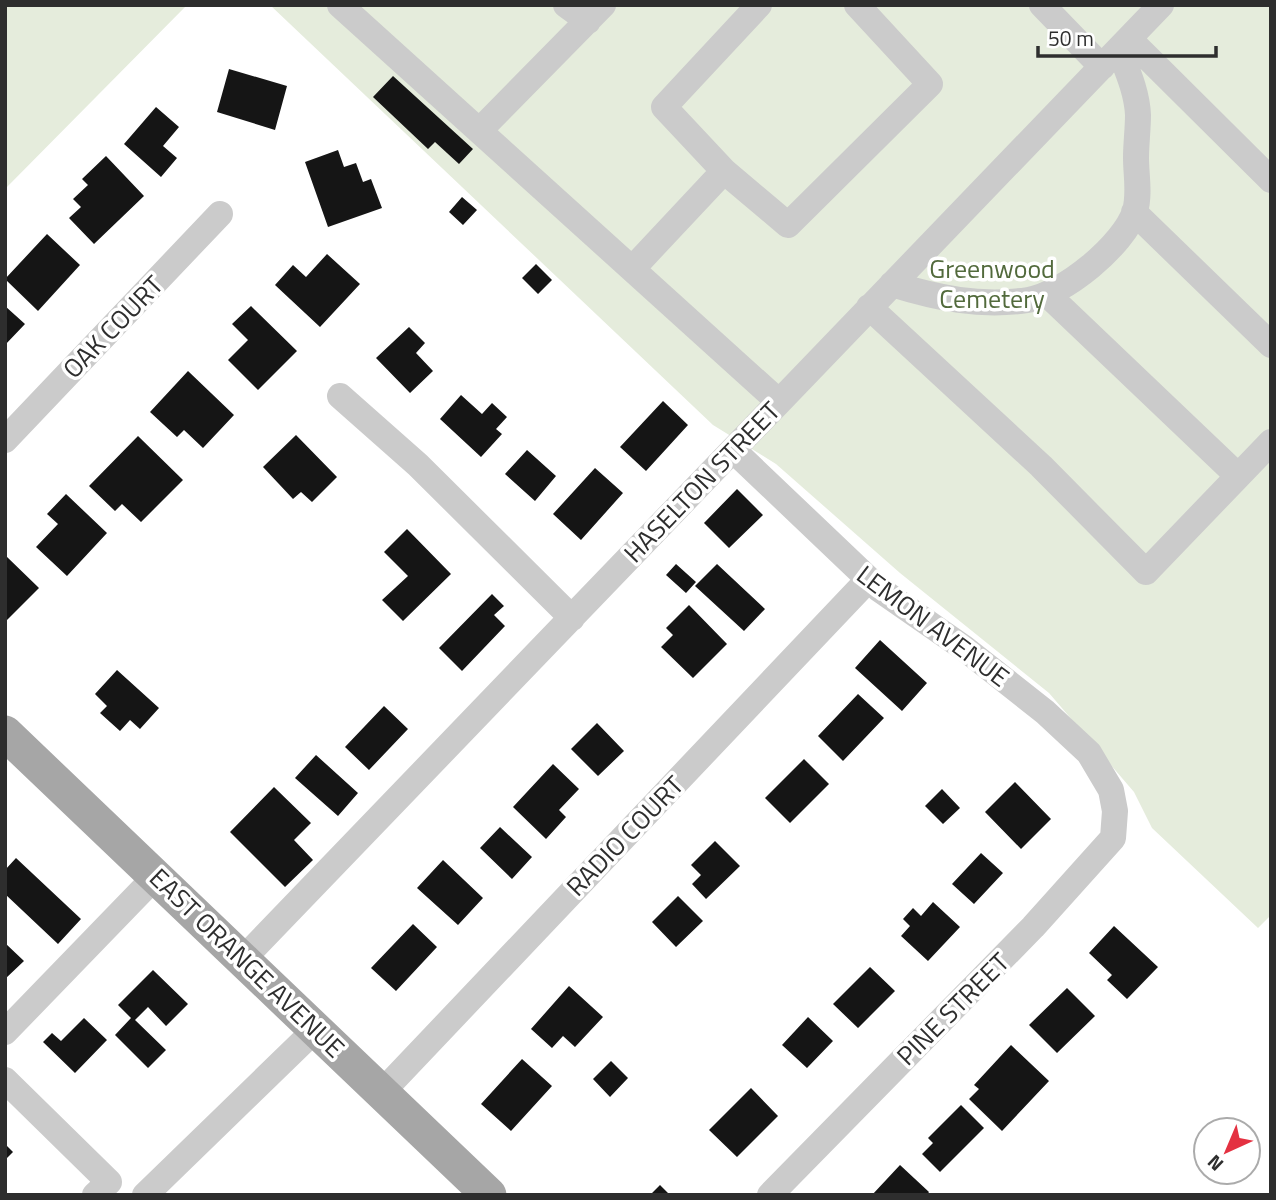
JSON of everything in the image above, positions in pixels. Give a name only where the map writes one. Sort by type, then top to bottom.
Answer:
[{"type":"main road","name":"EAST ORANGE AVENUE","points":[[5,733],[489,1195]]},
{"type":"street","points":[[340,5],[634,267],[779,402]]},
{"type":"street","points":[[480,131],[596,13],[566,5]]},
{"type":"street","points":[[759,5],[664,107],[724,171],[788,225],[930,84],[869,9]]},
{"type":"street","points":[[1042,5],[1117,52],[1271,180]]},
{"type":"street","name":"HASELTON STREET","points":[[243,960],[1161,5]]},
{"type":"street","points":[[892,284],[938,298],[979,303],[1029,300],[1048,295],[1071,283],[1094,264],[1135,212],[1138,114],[1133,88],[1117,52]]},
{"type":"street","points":[[634,267],[724,171]]},
{"type":"street","points":[[1135,212],[1271,345]]},
{"type":"street","name":"OAK COURT","points":[[5,440],[220,214]]},
{"type":"street","points":[[1048,295],[1238,476]]},
{"type":"street","points":[[869,307],[1041,466],[1146,572],[1271,442]]},
{"type":"street","points":[[340,396],[418,465],[572,618]]},
{"type":"street","name":"LEMON AVENUE","points":[[733,450],[868,580],[964,648],[1045,712],[1100,768],[1111,790],[1115,811]]},
{"type":"street","name":"RADIO COURT","points":[[382,1092],[868,580]]},
{"type":"street","name":"PINE STREET","points":[[770,1195],[1033,927],[1113,838],[1115,811]]},
{"type":"street","points":[[5,1032],[156,876]]},
{"type":"street","points":[[145,1195],[316,1030]]},
{"type":"street","points":[[5,1080],[110,1190]]},
{"type":"green space","points":[[5,5],[187,5],[5,189]]},
{"type":"green space","name":"Greenwood Cemetery","points":[[270,5],[1271,5],[1271,915],[1258,928],[1152,828],[1134,792],[1049,693],[900,573],[776,464],[713,425]]},
{"type":"building","points":[[229,69],[287,86],[275,130],[217,112]]},
{"type":"building","points":[[393,76],[473,149],[459,164],[435,142],[428,149],[373,97]]},
{"type":"building","points":[[156,107],[179,127],[163,146],[177,158],[161,177],[124,144]]},
{"type":"building","points":[[338,150],[344,167],[356,163],[363,182],[371,179],[382,208],[328,227],[305,162]]},
{"type":"building","points":[[106,156],[144,196],[94,244],[69,218],[81,207],[73,199],[88,185],[82,179]]},
{"type":"building","points":[[462,197],[477,210],[463,225],[449,212]]},
{"type":"building","points":[[47,234],[80,265],[38,311],[5,279]]},
{"type":"building","points":[[327,254],[360,284],[320,327],[275,285],[293,265],[306,277]]},
{"type":"building","points":[[536,264],[552,280],[538,294],[522,278]]},
{"type":"building","points":[[5,306],[25,324],[5,345]]},
{"type":"building","points":[[251,306],[297,351],[258,390],[228,360],[248,340],[232,324]]},
{"type":"building","points":[[409,327],[425,343],[416,353],[433,371],[410,393],[376,358]]},
{"type":"building","points":[[188,371],[234,415],[203,448],[184,430],[177,437],[150,412]]},
{"type":"building","points":[[461,395],[482,414],[492,403],[507,417],[496,429],[502,434],[481,457],[440,419]]},
{"type":"building","points":[[663,401],[688,425],[646,471],[620,447]]},
{"type":"building","points":[[296,435],[337,477],[312,502],[301,492],[293,499],[263,467]]},
{"type":"building","points":[[138,436],[183,480],[141,522],[122,504],[115,511],[89,486]]},
{"type":"building","points":[[527,450],[556,476],[535,501],[505,474]]},
{"type":"building","points":[[595,468],[623,493],[581,540],[553,514]]},
{"type":"building","points":[[737,489],[763,515],[729,548],[704,523]]},
{"type":"building","points":[[66,494],[107,533],[67,576],[36,547],[58,524],[47,514]]},
{"type":"building","points":[[407,529],[451,574],[403,621],[382,600],[408,576],[384,552]]},
{"type":"building","points":[[5,555],[39,588],[5,622]]},
{"type":"building","points":[[676,564],[696,582],[686,593],[666,575]]},
{"type":"building","points":[[717,564],[765,609],[744,631],[695,586]]},
{"type":"building","points":[[492,594],[504,606],[494,615],[505,626],[462,671],[439,648]]},
{"type":"building","points":[[689,605],[727,644],[693,678],[661,647],[673,635],[666,628]]},
{"type":"building","points":[[880,640],[927,683],[902,711],[855,668]]},
{"type":"building","points":[[117,670],[159,708],[140,729],[130,720],[120,731],[100,713],[107,706],[95,694]]},
{"type":"building","points":[[858,694],[884,718],[843,761],[818,736]]},
{"type":"building","points":[[384,706],[408,729],[369,770],[345,747]]},
{"type":"building","points":[[597,723],[624,751],[598,776],[571,749]]},
{"type":"building","points":[[316,755],[358,793],[338,816],[295,778]]},
{"type":"building","points":[[804,759],[829,784],[790,823],[765,798]]},
{"type":"building","points":[[553,764],[579,789],[559,810],[566,817],[546,839],[513,807]]},
{"type":"building","points":[[1015,782],[1051,819],[1021,849],[985,812]]},
{"type":"building","points":[[274,787],[311,823],[294,840],[313,860],[285,887],[230,832]]},
{"type":"building","points":[[942,789],[960,808],[943,824],[925,806]]},
{"type":"building","points":[[500,827],[532,857],[512,879],[480,848]]},
{"type":"building","points":[[715,841],[740,866],[706,899],[692,884],[701,875],[691,865]]},
{"type":"building","points":[[981,853],[1003,873],[974,904],[952,884]]},
{"type":"building","points":[[16,858],[81,919],[58,944],[5,894],[5,870]]},
{"type":"building","points":[[443,860],[483,898],[458,925],[417,888]]},
{"type":"building","points":[[678,896],[703,921],[676,947],[652,922]]},
{"type":"building","points":[[933,902],[960,927],[928,961],[901,936],[910,926],[903,919],[913,908],[921,916]]},
{"type":"building","points":[[413,924],[437,947],[396,991],[371,968]]},
{"type":"building","points":[[1114,926],[1158,967],[1127,999],[1107,980],[1112,975],[1089,953]]},
{"type":"building","points":[[5,943],[24,961],[5,979]]},
{"type":"building","points":[[870,967],[895,991],[858,1028],[833,1004]]},
{"type":"building","points":[[153,970],[188,1004],[166,1026],[148,1007],[135,1020],[166,1050],[148,1068],[115,1035],[131,1018],[118,1005]]},
{"type":"building","points":[[569,986],[603,1017],[575,1047],[563,1036],[552,1048],[531,1029]]},
{"type":"building","points":[[1067,988],[1095,1016],[1057,1053],[1029,1025]]},
{"type":"building","points":[[808,1017],[833,1041],[807,1068],[782,1045]]},
{"type":"building","points":[[84,1018],[107,1040],[75,1073],[43,1042],[52,1033],[61,1041]]},
{"type":"building","points":[[1011,1045],[1049,1081],[1002,1131],[969,1099],[979,1089],[974,1085]]},
{"type":"building","points":[[522,1059],[552,1086],[511,1131],[481,1104]]},
{"type":"building","points":[[611,1061],[628,1078],[610,1097],[593,1079]]},
{"type":"building","points":[[751,1088],[778,1116],[737,1157],[709,1130]]},
{"type":"building","points":[[961,1105],[984,1128],[940,1172],[922,1154],[933,1143],[928,1138]]},
{"type":"building","points":[[5,1144],[13,1152],[5,1160]]},
{"type":"building","points":[[900,1165],[929,1192],[927,1195],[872,1195]]},
{"type":"building","points":[[660,1185],[670,1195],[650,1195]]}]
